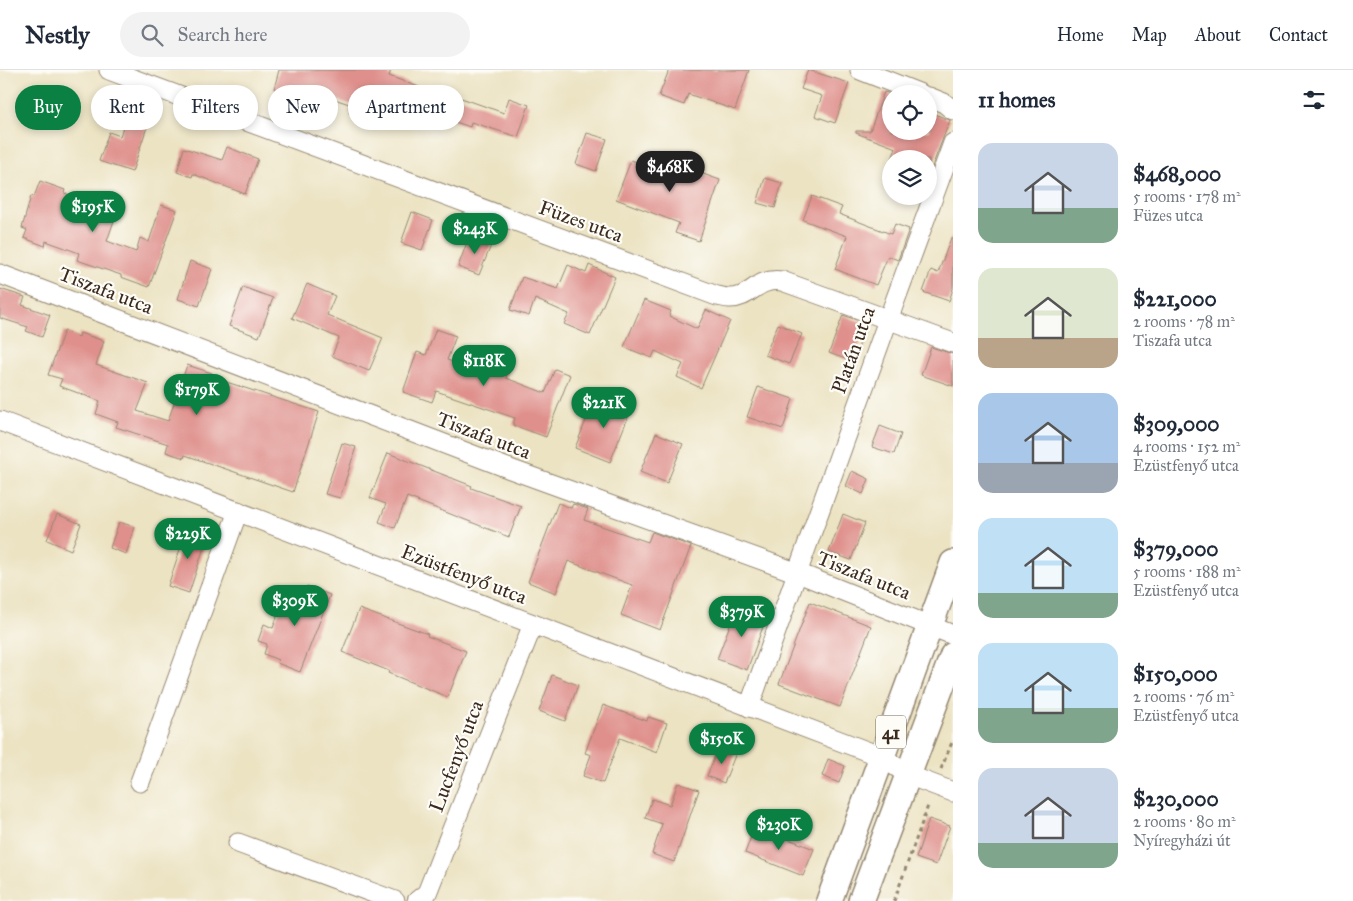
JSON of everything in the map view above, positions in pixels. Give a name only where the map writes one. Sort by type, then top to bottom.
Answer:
[{"type":"main road","name":"41","points":[[829,901],[953,563]]},
{"type":"main road","name":"41","points":[[861,901],[953,655]]},
{"type":"street","name":"Füzes utca","points":[[109,70],[716,296],[729,298],[738,296],[771,279],[782,281],[953,343]]},
{"type":"street","points":[[860,70],[898,85]]},
{"type":"street","points":[[937,100],[953,110]]},
{"type":"street","name":"Platán utca","points":[[749,707],[953,143]]},
{"type":"street","name":"Tiszafa utca","points":[[0,274],[501,466],[798,573],[953,635]]},
{"type":"street","name":"Ezüstfenyő utca","points":[[0,421],[882,757],[908,775],[953,792]]},
{"type":"street","points":[[140,782],[238,512]]},
{"type":"street","name":"Lucfenyő utca","points":[[416,901],[427,893],[533,624]]},
{"type":"street","points":[[238,843],[394,901]]},
{"type":"path","points":[[894,901],[953,740]]},
{"type":"building","points":[[279,70],[391,70],[389,76],[413,85],[348,85],[348,104],[338,100],[338,85],[275,85]]},
{"type":"building","points":[[669,70],[749,70],[735,110],[688,94],[684,105],[659,96]]},
{"type":"building","points":[[808,70],[849,83],[835,123],[815,116],[822,96],[801,89]]},
{"type":"building","points":[[509,98],[529,105],[518,137],[471,122],[470,127],[464,125],[464,99],[504,113]]},
{"type":"building","points":[[882,98],[882,140],[937,140],[937,115],[950,120],[937,154],[937,150],[895,150],[896,148],[856,133],[856,131],[870,131]]},
{"type":"building","points":[[122,130],[146,130],[132,172],[99,161],[109,132],[120,136]]},
{"type":"building","points":[[587,133],[607,139],[596,171],[576,164]]},
{"type":"building","points":[[227,147],[258,159],[245,194],[193,174],[192,177],[177,172],[184,148],[222,160]]},
{"type":"building","points":[[650,155],[720,180],[699,241],[675,233],[679,223],[616,199],[631,160],[642,164],[645,157],[649,158]]},
{"type":"building","points":[[765,178],[782,183],[775,208],[757,203]]},
{"type":"building","points":[[40,181],[65,190],[64,193],[117,212],[107,241],[136,252],[140,238],[149,242],[161,205],[177,210],[149,287],[77,260],[79,253],[46,241],[45,246],[24,238],[27,230],[22,228],[31,196],[34,197]]},
{"type":"building","points":[[812,196],[842,207],[839,214],[891,234],[895,224],[909,229],[898,260],[888,256],[876,285],[835,269],[847,236],[803,220]]},
{"type":"building","points":[[412,212],[433,220],[422,250],[401,243]]},
{"type":"building","points":[[470,234],[492,243],[479,275],[458,267]]},
{"type":"building","points":[[951,238],[953,238],[953,289],[949,301],[923,292],[931,270],[938,273]]},
{"type":"building","points":[[190,261],[212,269],[199,306],[178,299]]},
{"type":"building","points":[[568,265],[586,273],[589,265],[615,277],[590,335],[564,324],[569,314],[535,299],[529,316],[510,310],[522,277],[558,289]]},
{"type":"building","points":[[307,284],[335,296],[327,315],[383,338],[369,371],[332,356],[339,338],[292,318]]},
{"type":"building","points":[[243,287],[273,298],[259,337],[229,326]]},
{"type":"building","points":[[0,289],[25,297],[22,305],[50,315],[42,337],[26,331],[28,327],[0,318]]},
{"type":"building","points":[[644,300],[671,311],[669,316],[697,329],[706,310],[730,321],[701,388],[677,377],[683,364],[655,351],[652,358],[624,347]]},
{"type":"building","points":[[843,315],[867,324],[853,362],[829,353]]},
{"type":"building","points":[[778,324],[802,334],[789,364],[765,355]]},
{"type":"building","points":[[436,329],[456,336],[447,360],[482,372],[486,362],[508,370],[506,378],[545,393],[555,369],[570,375],[546,437],[513,425],[515,418],[436,391],[432,402],[403,392],[417,352],[426,355]]},
{"type":"building","points":[[64,331],[79,337],[80,333],[104,341],[96,365],[148,383],[137,411],[168,421],[187,365],[212,373],[211,377],[319,412],[293,492],[185,455],[184,458],[166,452],[168,444],[116,427],[118,422],[96,414],[100,401],[59,386],[62,379],[48,375]]},
{"type":"building","points":[[931,347],[953,354],[953,386],[921,375]]},
{"type":"building","points":[[758,387],[793,399],[783,429],[747,417]]},
{"type":"building","points":[[610,396],[633,405],[610,462],[575,448],[593,403],[605,408]]},
{"type":"building","points":[[880,426],[901,434],[894,454],[872,447]]},
{"type":"building","points":[[656,433],[683,444],[667,483],[640,472]]},
{"type":"building","points":[[342,443],[356,447],[340,498],[325,494]]},
{"type":"building","points":[[388,453],[472,486],[471,488],[521,506],[509,537],[407,497],[395,528],[379,522],[386,504],[370,498]]},
{"type":"building","points":[[852,471],[869,479],[863,494],[846,486]]},
{"type":"building","points":[[558,503],[571,508],[573,504],[588,509],[584,520],[648,542],[652,532],[691,546],[660,630],[621,615],[632,585],[568,561],[556,593],[528,582]]},
{"type":"building","points":[[57,514],[81,524],[71,550],[47,540]]},
{"type":"building","points":[[843,514],[865,523],[851,560],[829,552]]},
{"type":"building","points":[[119,522],[135,527],[126,554],[110,548]]},
{"type":"building","points":[[187,528],[208,535],[189,593],[168,586]]},
{"type":"building","points":[[307,586],[330,595],[300,672],[277,663],[278,660],[264,654],[267,644],[258,641],[264,624],[273,628],[288,587],[304,593]]},
{"type":"building","points":[[810,602],[871,626],[840,707],[779,684]]},
{"type":"building","points":[[737,606],[767,616],[747,670],[717,659]]},
{"type":"building","points":[[359,609],[428,634],[427,636],[466,651],[448,697],[342,652]]},
{"type":"building","points":[[552,675],[578,685],[565,721],[539,711]]},
{"type":"building","points":[[603,705],[647,721],[648,717],[667,723],[657,752],[620,738],[603,783],[583,776],[591,755],[585,753]]},
{"type":"building","points":[[719,746],[736,753],[724,783],[707,776]]},
{"type":"building","points":[[828,759],[845,766],[839,783],[822,776]]},
{"type":"building","points":[[678,783],[699,790],[674,862],[652,854],[662,824],[645,818],[652,799],[670,805]]},
{"type":"building","points":[[929,819],[950,826],[936,865],[916,858]]},
{"type":"building","points":[[755,826],[814,849],[803,876],[745,853]]}]
